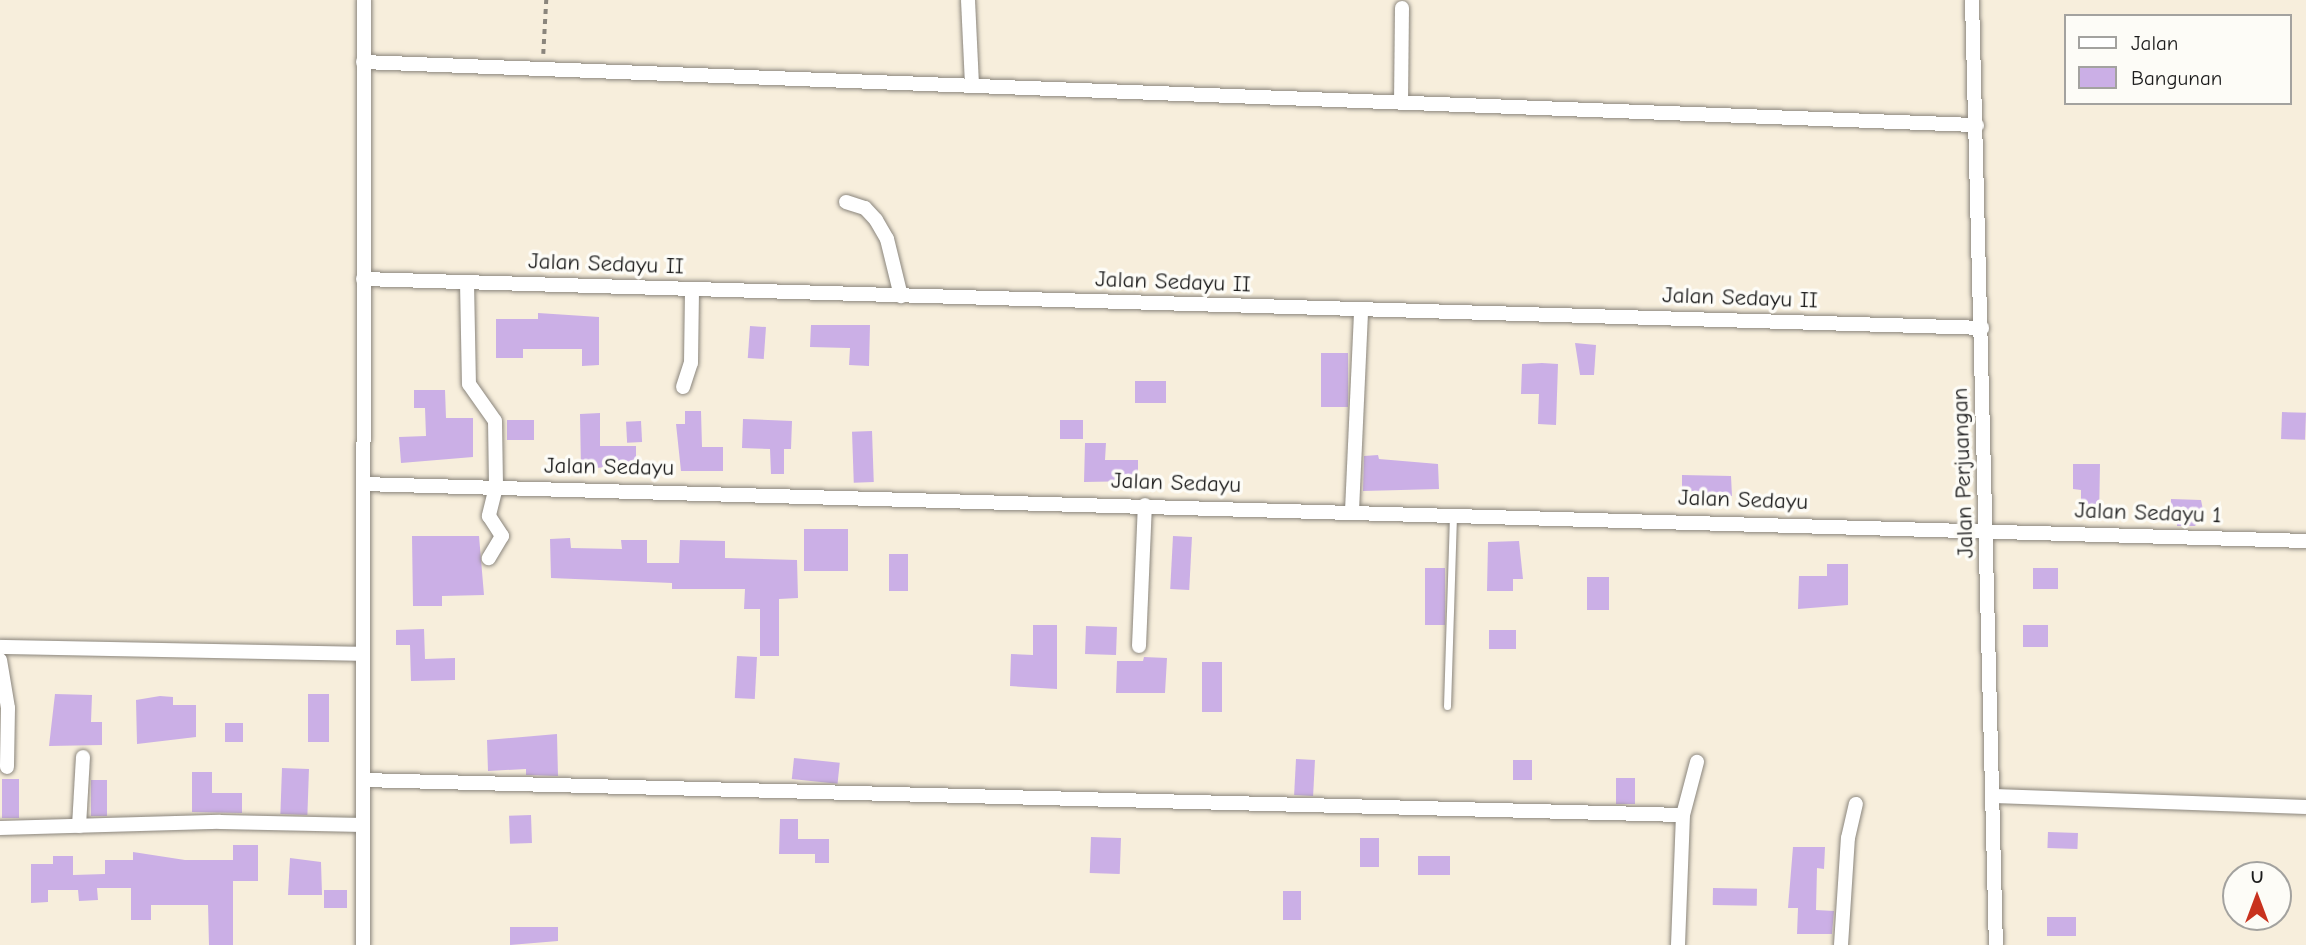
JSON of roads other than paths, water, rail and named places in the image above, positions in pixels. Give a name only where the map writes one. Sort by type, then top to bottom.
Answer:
[{"type":"street","points":[[363,945],[364,0]]},
{"type":"street","points":[[968,0],[972,86]]},
{"type":"street","name":"Jalan Perjuangan","points":[[1972,0],[1988,532],[1996,945]]},
{"type":"street","points":[[1401,103],[1402,8]]},
{"type":"street","points":[[363,62],[1977,125]]},
{"type":"street","points":[[846,202],[865,208],[887,239],[901,296]]},
{"type":"street","name":"Jalan Sedayu II","points":[[363,279],[1982,328]]},
{"type":"street","points":[[467,282],[469,384],[495,417],[496,486],[489,516],[502,536],[489,558]]},
{"type":"street","points":[[683,387],[691,363],[692,290]]},
{"type":"street","points":[[1352,511],[1361,310]]},
{"type":"street","name":"Jalan Sedayu","points":[[363,484],[1352,511],[1988,532]]},
{"type":"street","points":[[1139,646],[1145,505]]},
{"type":"street","name":"Jalan Sedayu 1","points":[[1988,532],[2306,541]]},
{"type":"street","points":[[0,647],[363,654]]},
{"type":"street","points":[[0,660],[9,708],[7,767]]},
{"type":"street","points":[[79,825],[83,757]]},
{"type":"street","points":[[1678,945],[1683,816],[1697,762]]},
{"type":"street","points":[[363,780],[1683,816]]},
{"type":"street","points":[[1994,796],[2306,807]]},
{"type":"street","points":[[1841,945],[1848,838],[1856,804]]},
{"type":"street","points":[[0,828],[79,825],[363,825]]},
{"type":"lane","points":[[1447,706],[1452,514]]}]
